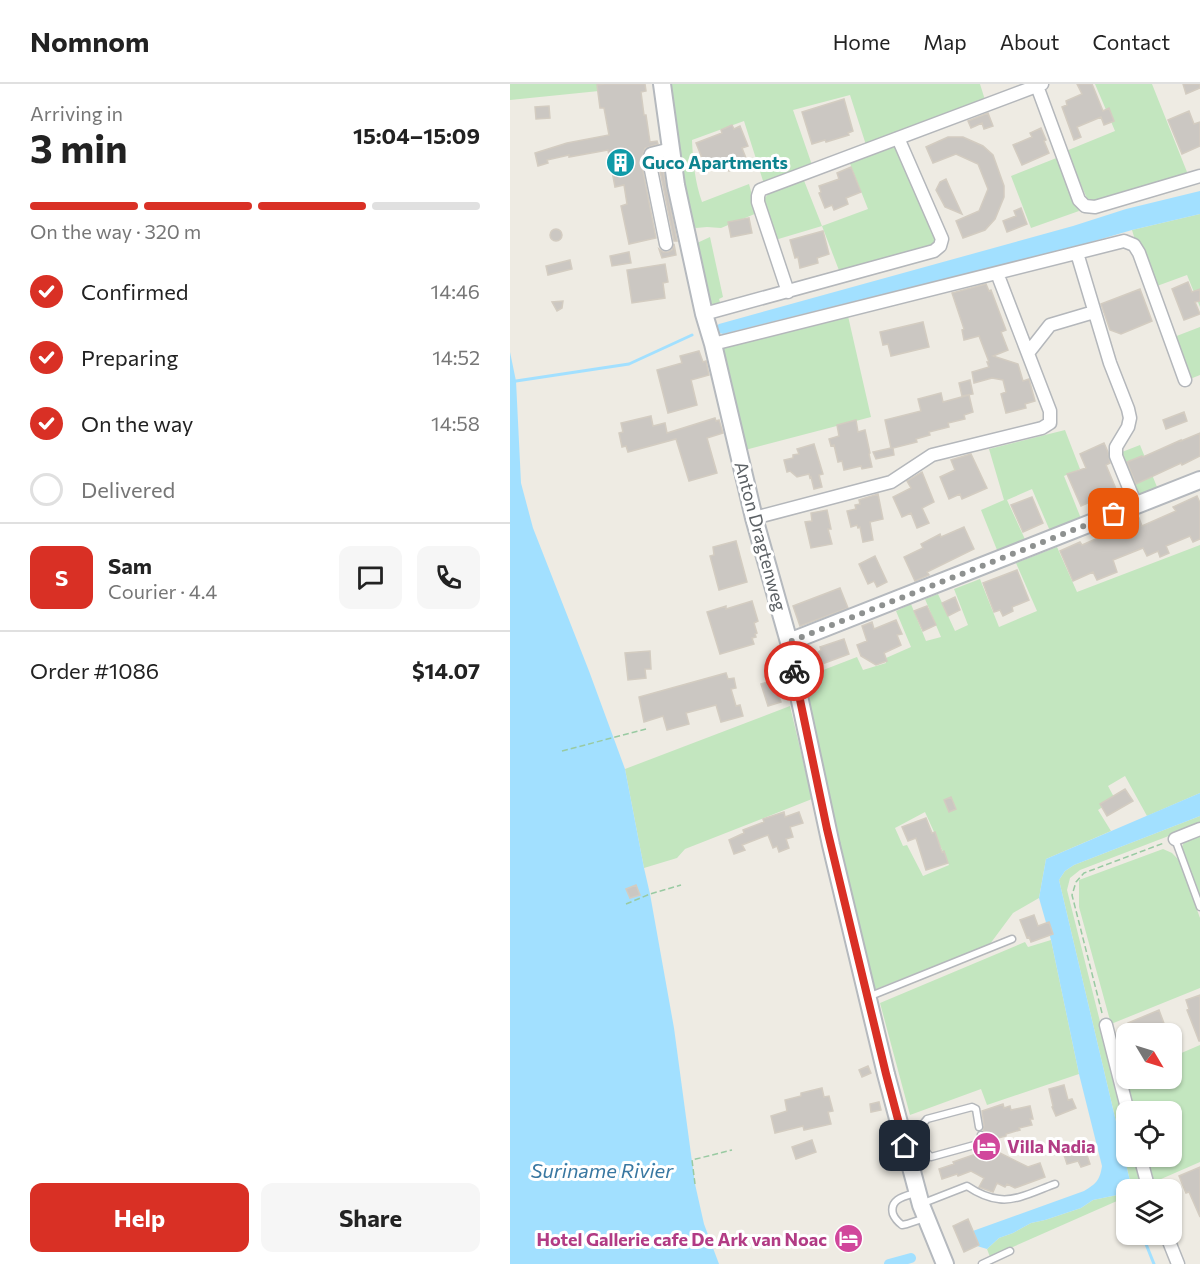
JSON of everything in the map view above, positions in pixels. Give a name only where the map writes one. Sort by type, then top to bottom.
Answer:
[{"type":"main road","name":"Anton Dragtenweg","points":[[662,84],[676,185],[704,314],[754,518],[789,642],[822,806],[886,1074],[921,1205],[945,1264]]},
{"type":"main road","points":[[789,642],[1200,480]]},
{"type":"street","points":[[788,291],[758,202],[760,190],[1040,85],[1079,200],[1085,206],[1095,207],[1200,176]]},
{"type":"street","points":[[704,314],[934,251],[940,246],[942,239],[898,138]]},
{"type":"street","points":[[666,244],[649,160],[651,154],[671,148]]},
{"type":"street","points":[[712,344],[1124,241],[1134,245],[1139,253],[1185,380]]},
{"type":"street","points":[[1077,254],[1110,363],[1128,409],[1130,418],[1128,427],[1116,447],[1116,456],[1136,505]]},
{"type":"street","points":[[754,518],[891,482],[932,455],[1042,428],[1050,423],[1050,411],[997,273]]},
{"type":"street","points":[[1028,353],[1050,325],[1095,312]]},
{"type":"street","points":[[1175,839],[1200,829]]},
{"type":"street","points":[[1106,1025],[1125,1101]]},
{"type":"street","points":[[1170,1245],[1178,1264]]},
{"type":"lane","points":[[1175,839],[1200,907]]},
{"type":"lane","points":[[868,997],[1011,939]]},
{"type":"lane","points":[[979,1126],[974,1107],[927,1119],[921,1127],[923,1143],[927,1153],[932,1157],[978,1144],[982,1139],[981,1135]]},
{"type":"lane","points":[[905,1146],[923,1143]]},
{"type":"lane","points":[[921,1205],[904,1196],[895,1201],[892,1208],[895,1218],[902,1225],[921,1205],[968,1186],[1000,1200],[1018,1197],[1055,1184]]},
{"type":"lane","points":[[982,1264],[1010,1251]]},
{"type":"path","points":[[562,751],[646,729]]},
{"type":"path","points":[[1106,1025],[1072,895],[1076,882],[1084,873],[1175,839]]},
{"type":"path","points":[[626,904],[681,885]]},
{"type":"path","points":[[695,1184],[693,1160],[732,1150]]},
{"type":"green space","points":[[510,84],[614,84],[599,91],[510,100]]},
{"type":"green space","points":[[668,84],[980,84],[985,100],[866,145],[850,95],[793,110],[812,165],[764,184],[744,121],[692,140],[695,172],[702,202],[749,184],[757,213],[721,228],[696,228],[689,224]]},
{"type":"green space","points":[[1095,84],[1152,84],[1189,177],[1089,203],[1066,151],[1115,131]]},
{"type":"green space","points":[[894,145],[900,150],[936,237],[934,245],[840,273],[822,226],[868,209],[849,161]]},
{"type":"green space","points":[[1059,157],[1079,211],[1031,228],[1011,176]]},
{"type":"green space","points":[[803,178],[822,226],[775,240],[763,200],[773,189]]},
{"type":"green space","points":[[1200,214],[1200,307],[1187,275],[1157,286],[1132,230]]},
{"type":"green space","points":[[710,237],[723,297],[719,299],[721,305],[711,307],[704,301],[697,243]]},
{"type":"green space","points":[[848,316],[871,417],[745,450],[720,347]]},
{"type":"green space","points":[[1200,327],[1200,375],[1190,379],[1174,337]]},
{"type":"green space","points":[[1065,430],[1080,469],[1064,476],[1084,526],[1053,538],[1032,489],[1007,500],[1029,548],[1001,560],[981,510],[1004,500],[989,449]]},
{"type":"green space","points":[[1140,445],[1157,487],[1139,495],[1122,452]]},
{"type":"green space","points":[[1200,545],[1200,793],[1147,816],[1125,776],[1108,786],[1115,799],[1098,810],[1111,831],[1046,859],[1039,898],[1013,913],[990,944],[871,991],[806,706],[798,648],[807,645],[818,672],[857,657],[863,670],[886,663],[886,658],[911,647],[896,611],[911,604],[926,641],[941,637],[925,599],[938,594],[955,631],[968,625],[954,589],[980,579],[999,627],[1037,611],[1016,563],[1057,547],[1077,592]],"holes":[[[925,812],[949,865],[923,876],[907,845],[903,846],[895,828]]]},
{"type":"green space","points":[[790,706],[812,799],[685,849],[677,858],[644,868],[625,769]]},
{"type":"green space","points":[[1200,816],[1200,824],[1080,870],[1070,878],[1067,890],[1120,1101],[1116,1101],[1116,1122],[1059,880],[1065,871],[1074,865]]},
{"type":"green space","points":[[1200,833],[1200,898],[1181,849],[1185,840]]},
{"type":"green space","points":[[1163,849],[1172,853],[1179,860],[1200,918],[1200,988],[1111,1024],[1079,907],[1079,880]]},
{"type":"green space","points":[[1051,940],[1079,1074],[987,1105],[981,1089],[910,1115],[880,1003],[1025,942],[1028,947]]},
{"type":"green space","points":[[1200,1045],[1200,1162],[1161,1179],[1151,1179],[1146,1167],[1182,1167],[1182,1101],[1130,1101],[1127,1089],[1182,1089],[1182,1053]]},
{"type":"green space","points":[[1127,1167],[1138,1167],[1140,1179],[1130,1179]]},
{"type":"green space","points":[[1116,1195],[1116,1201],[990,1257],[987,1249],[999,1238],[1031,1223],[1081,1208],[1093,1200]]},
{"type":"water","points":[[1200,191],[1200,214],[723,334],[716,332],[715,327],[719,324],[1073,226],[1126,209]]},
{"type":"water","name":"Suriname Rivier","points":[[510,352],[516,381],[521,483],[533,528],[625,769],[674,1028],[695,1184],[704,1224],[719,1264],[510,1264]]},
{"type":"water","points":[[1200,793],[1200,816],[1074,865],[1065,871],[1059,880],[1116,1122],[1116,1167],[1127,1167],[1130,1179],[1116,1179],[1116,1195],[1093,1200],[1081,1208],[1031,1223],[999,1238],[987,1249],[977,1246],[970,1232],[1084,1191],[1097,1181],[1102,1166],[1079,1074],[1051,940],[1039,898],[1046,859]]},
{"type":"building","points":[[645,84],[646,91],[641,92],[644,115],[646,115],[650,142],[657,141],[658,144],[645,148],[641,161],[656,238],[629,244],[621,206],[627,204],[624,185],[615,187],[608,150],[547,160],[548,163],[538,166],[535,153],[567,143],[609,135],[604,108],[600,108],[597,85]]},
{"type":"building","points":[[1077,84],[1092,84],[1103,111],[1109,108],[1114,121],[1104,125],[1101,117],[1077,127],[1081,137],[1074,140],[1062,107],[1067,105],[1066,101],[1082,94]]},
{"type":"building","points":[[1183,84],[1200,84],[1200,88],[1186,94]]},
{"type":"building","points":[[844,99],[853,131],[848,133],[849,135],[812,144],[802,112]]},
{"type":"building","points":[[549,106],[550,118],[536,119],[535,107]]},
{"type":"building","points":[[1189,111],[1194,124],[1200,122],[1200,146],[1182,154],[1168,120]]},
{"type":"building","points":[[988,113],[993,126],[984,129],[982,123],[971,128],[968,121]]},
{"type":"building","points":[[732,125],[734,129],[740,126],[748,146],[742,148],[748,163],[729,171],[723,158],[700,168],[697,161],[702,158],[696,143],[722,133],[721,130]]},
{"type":"building","points":[[1041,128],[1049,153],[1022,165],[1013,145],[1032,137],[1030,133]]},
{"type":"building","points":[[948,137],[963,137],[983,146],[993,155],[1004,186],[1004,197],[995,219],[985,230],[963,238],[956,221],[979,211],[988,189],[978,164],[956,154],[933,163],[926,147]]},
{"type":"building","points":[[661,160],[677,241],[674,241],[658,161]]},
{"type":"building","points":[[851,167],[861,192],[846,198],[848,204],[834,210],[832,205],[825,208],[819,193],[821,192],[819,186],[839,179],[837,173]]},
{"type":"building","points":[[946,179],[962,214],[945,207],[936,190],[940,182]]},
{"type":"building","points":[[1021,208],[1027,224],[1007,232],[1003,221],[1016,216],[1014,211]]},
{"type":"building","points":[[749,218],[752,233],[731,237],[728,222]]},
{"type":"building","points":[[558,229],[561,230],[561,240],[554,241],[551,240],[550,233],[551,230]]},
{"type":"building","points":[[823,231],[829,254],[817,258],[818,263],[800,268],[798,257],[795,258],[790,240]]},
{"type":"building","points":[[674,244],[676,255],[662,258],[659,249],[668,252],[672,250]]},
{"type":"building","points":[[629,252],[631,263],[612,266],[610,256]]},
{"type":"building","points":[[570,260],[572,269],[548,275],[546,266]]},
{"type":"building","points":[[665,264],[668,282],[663,283],[665,298],[632,303],[627,270]]},
{"type":"building","points":[[1188,282],[1192,292],[1200,289],[1200,301],[1195,302],[1200,314],[1184,320],[1172,289]]},
{"type":"building","points":[[986,284],[989,291],[991,290],[1006,330],[1001,332],[1008,350],[993,356],[1018,364],[1023,381],[1029,379],[1035,401],[1025,404],[1026,408],[1006,413],[1001,394],[1006,392],[1003,380],[992,378],[974,383],[972,372],[989,367],[987,362],[989,362],[979,336],[964,340],[962,330],[964,329],[952,293]]},
{"type":"building","points":[[1140,289],[1152,321],[1121,334],[1110,330],[1101,304]]},
{"type":"building","points":[[563,301],[562,308],[557,311],[552,302]]},
{"type":"building","points":[[923,322],[929,347],[891,356],[888,344],[883,345],[880,332]]},
{"type":"building","points":[[699,351],[703,362],[706,361],[709,375],[691,380],[697,405],[668,413],[657,370],[682,363],[680,356]]},
{"type":"building","points":[[970,380],[973,394],[962,396],[959,383]]},
{"type":"building","points":[[941,393],[943,402],[969,395],[973,412],[964,415],[965,419],[948,423],[949,427],[929,432],[930,435],[916,439],[917,442],[893,448],[894,455],[876,459],[873,452],[891,448],[885,420],[921,411],[918,399]]},
{"type":"building","points":[[1184,412],[1187,421],[1166,429],[1163,420]]},
{"type":"building","points":[[651,416],[653,426],[665,423],[667,433],[715,418],[716,421],[719,420],[723,433],[707,438],[717,473],[689,481],[676,439],[628,452],[626,446],[622,447],[619,433],[623,432],[621,423]]},
{"type":"building","points":[[856,420],[858,432],[865,430],[872,467],[862,469],[861,466],[844,470],[842,461],[838,462],[834,445],[831,446],[829,439],[839,436],[837,425]]},
{"type":"building","points":[[1200,433],[1200,456],[1136,484],[1127,462]]},
{"type":"building","points":[[1104,443],[1110,463],[1106,465],[1119,496],[1092,507],[1090,502],[1081,506],[1067,474],[1086,468],[1080,454]]},
{"type":"building","points":[[814,444],[823,474],[819,475],[822,487],[814,489],[809,474],[797,477],[790,471],[787,472],[784,460],[799,454],[797,449]]},
{"type":"building","points":[[971,454],[987,488],[962,499],[960,494],[949,499],[940,477],[955,470],[951,460]]},
{"type":"building","points":[[922,472],[934,502],[922,508],[929,523],[917,528],[911,513],[902,517],[893,497],[911,488],[907,481]]},
{"type":"building","points":[[878,494],[883,519],[870,522],[873,540],[863,542],[860,527],[858,528],[857,525],[851,527],[847,511],[856,509],[855,505],[860,504],[859,500]]},
{"type":"building","points":[[1197,496],[1200,503],[1200,539],[1193,542],[1190,536],[1166,546],[1169,553],[1160,557],[1158,551],[1147,556],[1143,548],[1113,560],[1117,572],[1097,580],[1093,572],[1073,581],[1060,551],[1105,535],[1103,530],[1115,525],[1116,527],[1139,518],[1142,526],[1176,511],[1173,507]]},
{"type":"building","points":[[1032,497],[1043,523],[1023,532],[1011,505]]},
{"type":"building","points":[[827,510],[832,544],[811,548],[805,522],[812,521],[811,513]]},
{"type":"building","points":[[964,527],[974,549],[927,572],[929,575],[915,581],[904,557],[923,548],[921,544],[940,534],[941,537]]},
{"type":"building","points":[[736,541],[747,582],[719,590],[710,556],[714,555],[713,547]]},
{"type":"building","points":[[875,556],[887,582],[877,587],[874,581],[868,584],[859,564]]},
{"type":"building","points":[[1017,570],[1029,600],[1012,607],[1013,611],[1003,616],[1000,610],[994,612],[983,583]]},
{"type":"building","points":[[840,588],[848,608],[800,626],[793,606]]},
{"type":"building","points":[[955,597],[960,610],[948,616],[942,603]]},
{"type":"building","points":[[752,601],[758,621],[754,623],[757,633],[756,637],[752,638],[754,644],[720,654],[707,612]]},
{"type":"building","points":[[927,606],[936,625],[923,631],[914,611]]},
{"type":"building","points":[[896,620],[902,634],[897,635],[901,645],[884,653],[887,661],[876,665],[861,656],[857,645],[867,641],[862,626],[872,622],[874,629]]},
{"type":"building","points":[[844,639],[849,654],[822,664],[818,652],[821,650],[820,647]]},
{"type":"building","points":[[650,651],[651,669],[645,669],[646,678],[628,680],[625,653]]},
{"type":"building","points":[[726,673],[728,679],[734,678],[736,688],[731,689],[736,706],[740,705],[743,716],[721,722],[716,705],[686,713],[689,724],[667,730],[663,716],[644,722],[639,697]]},
{"type":"building","points":[[773,680],[781,702],[768,706],[761,684]]},
{"type":"building","points":[[1125,789],[1133,801],[1107,816],[1100,804]]},
{"type":"building","points":[[951,797],[956,809],[949,812],[944,800]]},
{"type":"building","points":[[784,812],[785,817],[799,812],[803,823],[790,827],[793,837],[786,839],[789,848],[779,852],[777,846],[773,848],[768,835],[742,845],[745,850],[734,854],[729,840],[744,833],[743,830],[764,822],[763,819]]},
{"type":"building","points":[[926,818],[932,833],[935,832],[948,863],[926,870],[916,838],[908,841],[902,827]]},
{"type":"building","points":[[636,885],[640,895],[630,898],[626,889]]},
{"type":"building","points":[[1034,915],[1038,926],[1049,922],[1053,934],[1031,942],[1020,920]]},
{"type":"building","points":[[1200,995],[1199,1041],[1187,1010],[1189,1009],[1186,1000]]},
{"type":"building","points":[[1159,1010],[1164,1023],[1128,1023]]},
{"type":"building","points":[[868,1066],[871,1073],[862,1077],[859,1070]]},
{"type":"building","points":[[1064,1085],[1068,1100],[1072,1099],[1076,1108],[1056,1116],[1049,1089]]},
{"type":"building","points":[[822,1088],[824,1097],[829,1096],[833,1111],[828,1112],[831,1124],[804,1130],[803,1126],[775,1133],[771,1116],[787,1111],[785,1100]]},
{"type":"building","points":[[879,1102],[881,1110],[871,1112],[870,1104]]},
{"type":"building","points":[[1003,1104],[1004,1108],[1010,1106],[1011,1110],[1030,1106],[1032,1125],[987,1141],[989,1133],[983,1130],[982,1111]]},
{"type":"building","points":[[812,1140],[816,1152],[796,1159],[792,1147]]},
{"type":"building","points":[[1083,1143],[1090,1164],[1081,1167],[1078,1161],[1067,1164],[1064,1155],[1075,1151],[1074,1146]]},
{"type":"building","points":[[984,1145],[1028,1167],[1040,1163],[1045,1177],[1015,1188],[997,1183],[993,1192],[979,1187],[984,1178],[971,1171],[942,1179],[939,1169],[979,1153]]},
{"type":"building","points":[[1200,1167],[1200,1217],[1189,1192],[1186,1193],[1179,1176]]},
{"type":"building","points":[[968,1219],[979,1245],[964,1252],[953,1226]]},
{"type":"waterway","points":[[510,385],[516,381],[629,364],[692,335]]},
{"type":"waterway","points":[[1146,1245],[1154,1264]]},
{"type":"waterway","points":[[889,1264],[911,1258]]},
{"type":"way so far","points":[[794,671],[789,642],[1114,514]]},
{"type":"place","name":"Guco Apartments","points":[[621,162]]},
{"type":"place","name":"Villa Nadia","points":[[986,1146]]},
{"type":"place","name":"Hotel Gallerie cafe De Ark van Noac","points":[[848,1239]]},
{"type":"route","points":[[794,671],[827,829],[905,1146]]}]
